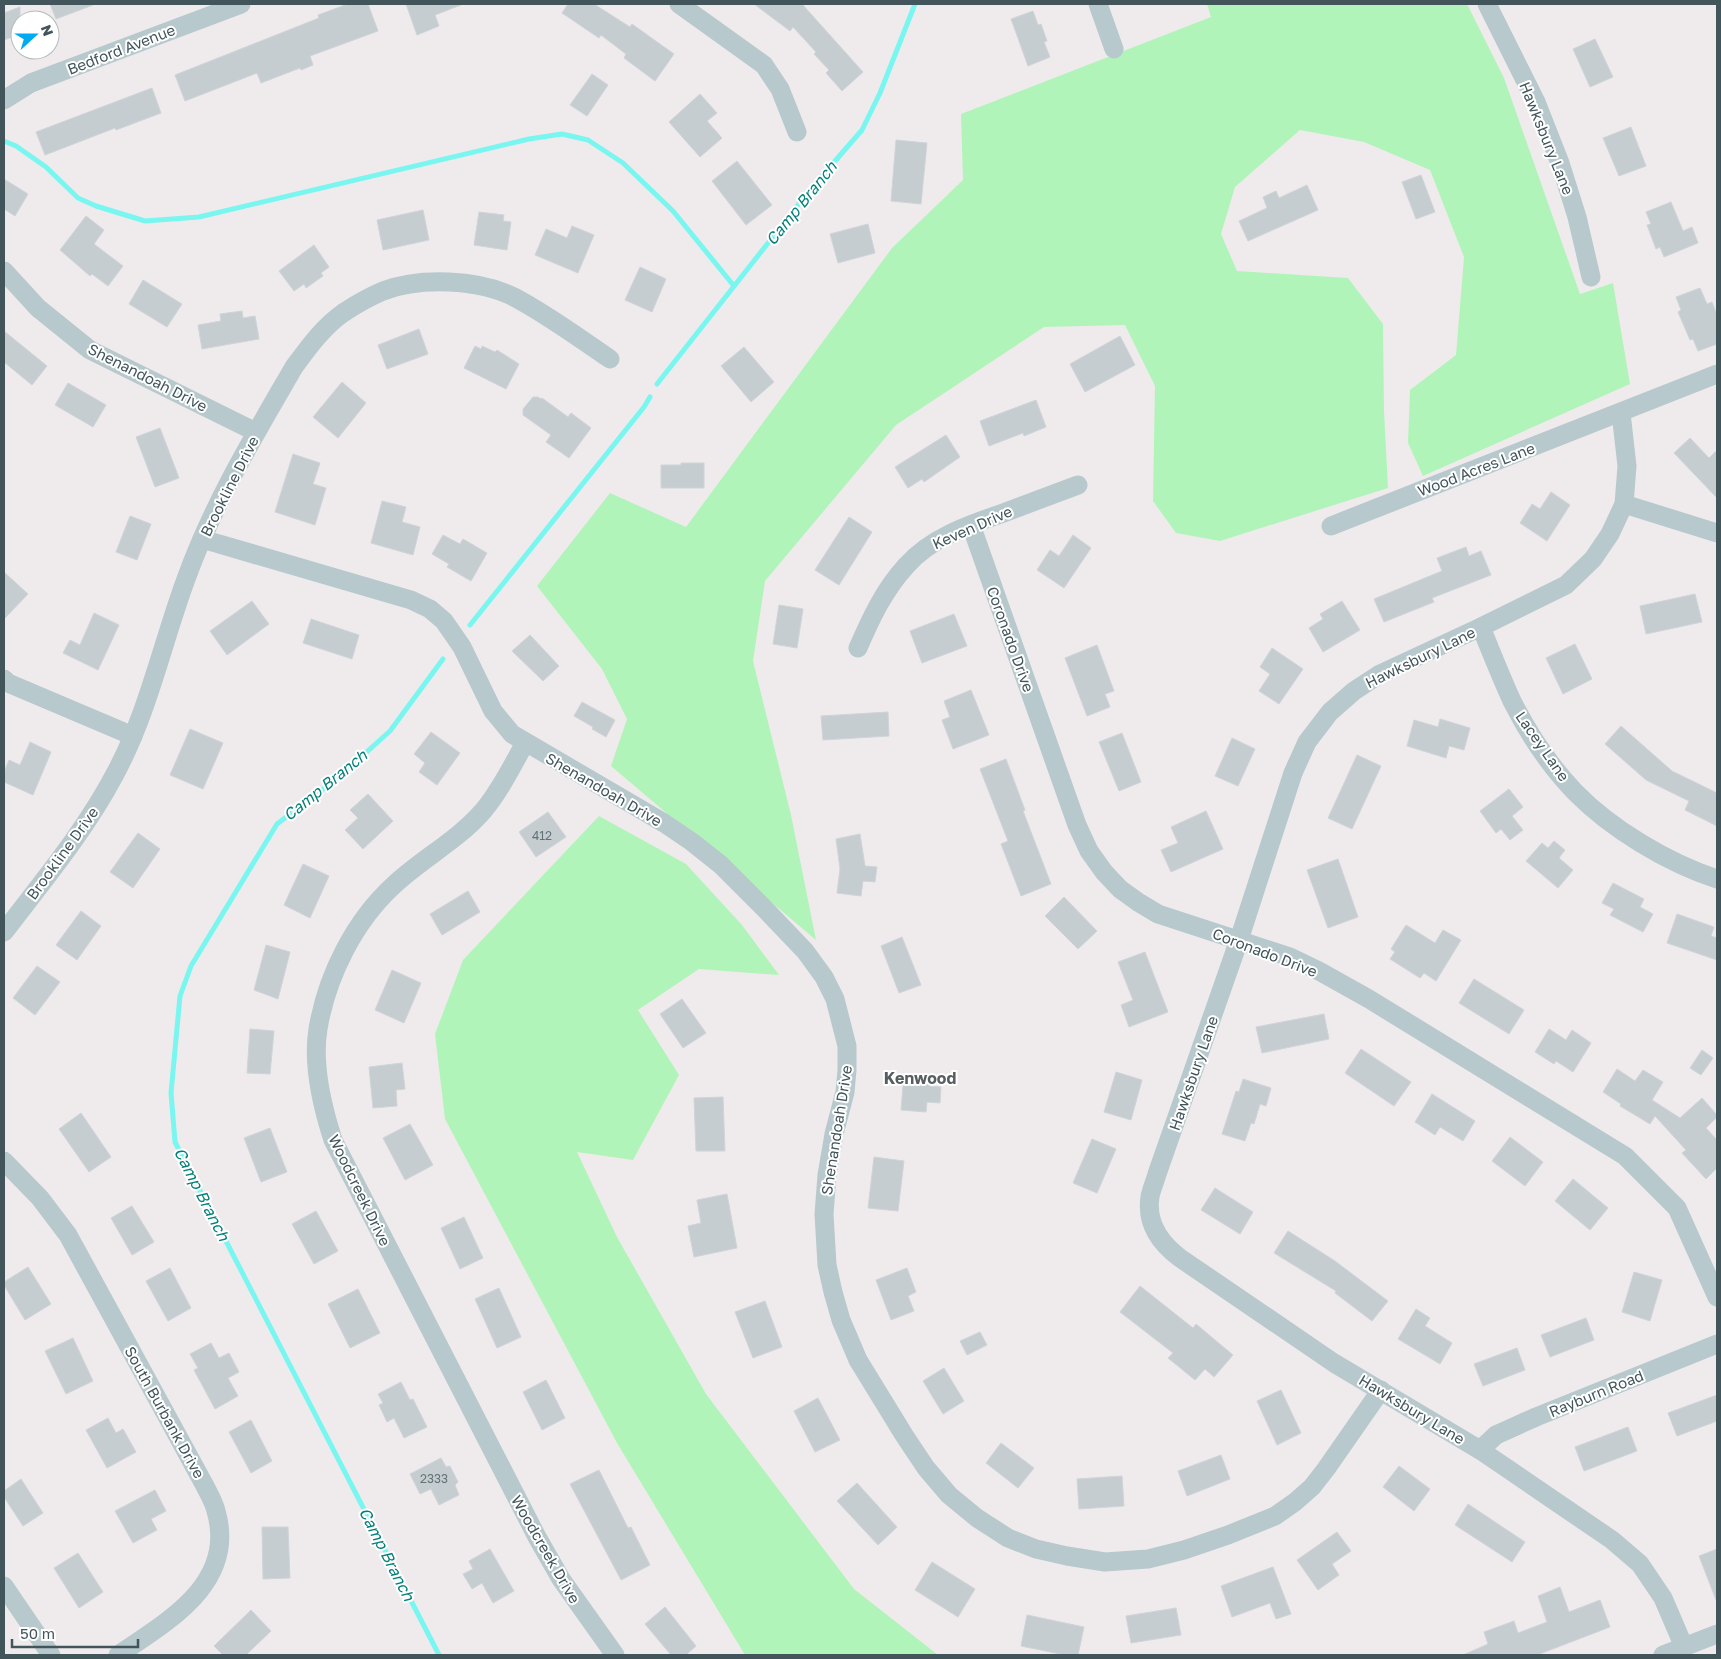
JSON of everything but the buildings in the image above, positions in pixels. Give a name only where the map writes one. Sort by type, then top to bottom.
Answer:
[{"type":"street","name":"Bedford Avenue","points":[[4,100],[31,83],[240,4]]},
{"type":"street","points":[[679,4],[764,65],[780,89],[798,132]]},
{"type":"street","points":[[1098,4],[1114,49]]},
{"type":"street","name":"Hawksbury Lane","points":[[1487,4],[1536,102],[1560,163],[1577,217],[1591,277]]},
{"type":"street","name":"Shenandoah Drive","points":[[4,271],[38,308],[90,350],[256,432]]},
{"type":"street","name":"Brookline Drive","points":[[4,932],[89,818],[115,775],[134,736],[152,686],[179,597],[214,512],[256,432],[294,367],[310,345],[327,327],[342,314],[383,291],[407,285],[459,282],[512,297],[610,359]]},
{"type":"street","name":"Wood Acres Lane","points":[[1331,526],[1717,374]]},
{"type":"street","name":"Hawksbury Lane","points":[[1621,413],[1627,466],[1624,504],[1610,534],[1593,559],[1566,585],[1380,674],[1354,691],[1330,712],[1307,742],[1293,773],[1239,940],[1157,1174],[1150,1197],[1150,1220],[1157,1235],[1167,1248],[1334,1363],[1480,1450],[1612,1540],[1640,1564],[1663,1598],[1684,1647]]},
{"type":"street","name":"Keven Drive","points":[[858,648],[874,610],[887,589],[907,564],[928,546],[971,525],[1078,485]]},
{"type":"street","points":[[1624,504],[1717,533]]},
{"type":"street","name":"Coronado Drive","points":[[971,525],[1077,826],[1089,851],[1104,872],[1120,889],[1158,914],[1290,957],[1319,971],[1369,998],[1625,1156],[1677,1208],[1717,1297]]},
{"type":"street","name":"Shenandoah Drive","points":[[202,539],[411,600],[430,609],[444,621],[462,647],[493,711],[512,734],[664,823],[692,842],[720,865],[805,951],[824,977],[837,1006],[847,1054],[845,1092],[828,1167],[824,1214],[827,1265],[841,1320],[858,1360],[926,1468],[949,1495],[977,1518],[1008,1538],[1036,1549],[1066,1556],[1105,1562],[1148,1559],[1184,1550],[1275,1516],[1295,1502],[1312,1487],[1326,1469],[1380,1390]]},
{"type":"street","name":"Lacey Lane","points":[[1481,627],[1512,701],[1550,762],[1575,792],[1602,816],[1634,838],[1669,858],[1717,879]]},
{"type":"street","points":[[4,679],[8,683],[134,736]]},
{"type":"street","name":"Woodcreek Drive","points":[[525,743],[484,810],[461,833],[394,884],[372,907],[354,935],[340,960],[331,983],[318,1030],[319,1088],[333,1140],[537,1537],[571,1595],[615,1655]]},
{"type":"street","name":"South Burbank Drive","points":[[4,1161],[40,1198],[68,1235],[205,1486],[216,1510],[220,1536],[216,1561],[207,1582],[176,1615],[118,1655]]},
{"type":"street","name":"Rayburn Road","points":[[1480,1450],[1496,1436],[1536,1417],[1717,1344]]},
{"type":"street","points":[[4,1586],[51,1655]]},
{"type":"street","points":[[1663,1655],[1717,1634]]},
{"type":"green space","points":[[1207,4],[1467,4],[1504,78],[1580,294],[1613,283],[1630,384],[1423,476],[1408,443],[1410,390],[1456,355],[1464,257],[1430,170],[1364,142],[1300,130],[1235,187],[1221,234],[1237,271],[1348,278],[1383,324],[1384,411],[1388,488],[1220,541],[1176,533],[1153,501],[1155,386],[1125,325],[1044,327],[896,425],[765,581],[753,661],[791,815],[816,940],[611,766],[627,719],[602,669],[537,586],[610,493],[686,527],[892,248],[963,180],[961,114],[1211,17]]},
{"type":"green space","points":[[599,816],[686,864],[742,925],[779,975],[699,969],[638,1010],[679,1075],[633,1160],[577,1152],[617,1237],[706,1394],[854,1589],[938,1655],[745,1655],[617,1443],[445,1119],[435,1034],[463,960]]},
{"type":"waterway","name":"Camp Branch","points":[[657,384],[809,191],[862,130],[880,93],[915,4]]},
{"type":"waterway","points":[[4,141],[16,146],[46,167],[78,198],[96,206],[145,221],[199,217],[529,139],[562,134],[588,140],[623,163],[673,211],[734,286]]},
{"type":"waterway","name":"Camp Branch","points":[[470,625],[650,397]]},
{"type":"waterway","name":"Camp Branch","points":[[439,1655],[175,1142],[171,1093],[180,996],[191,966],[277,824],[339,777],[390,731],[443,659]]},
{"type":"district","name":"Kenwood","points":[[920,1078]]}]
